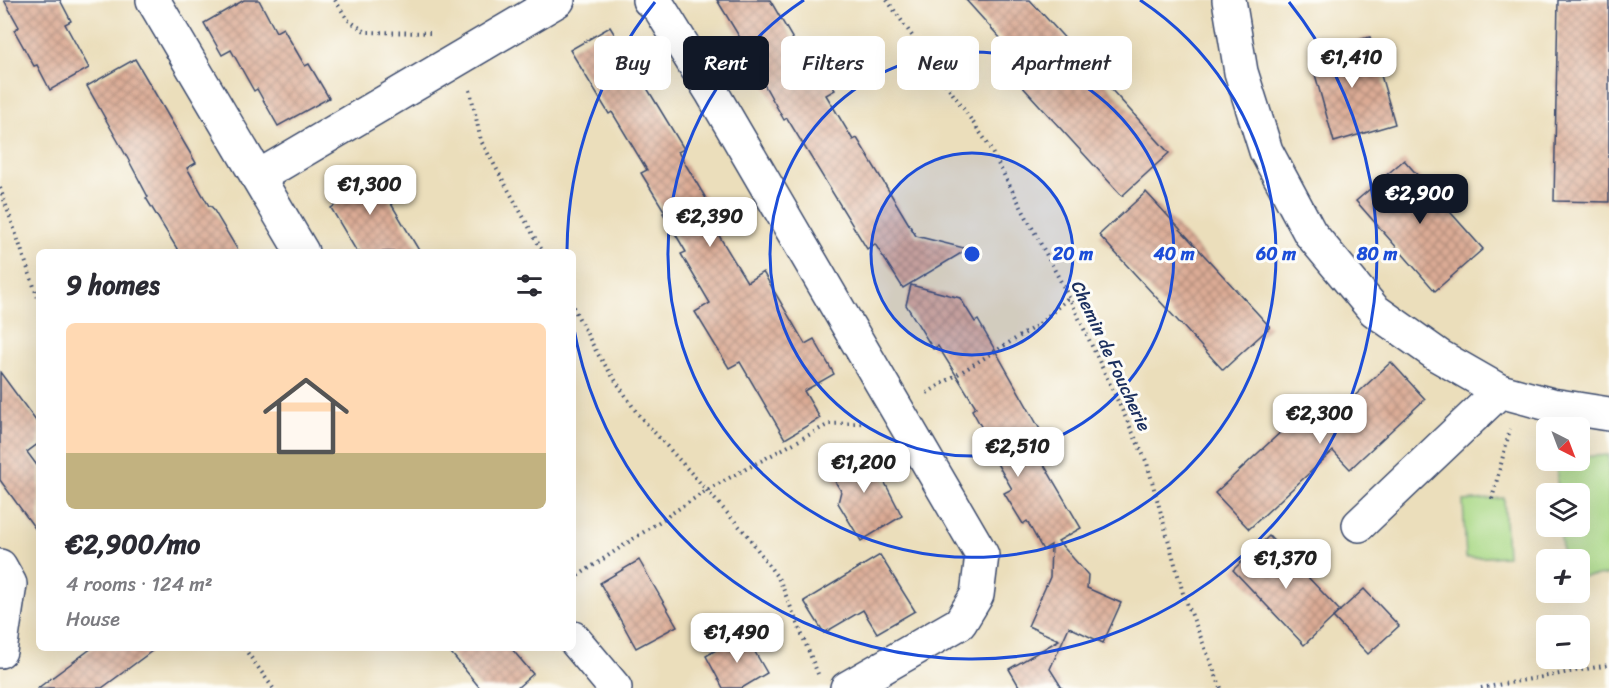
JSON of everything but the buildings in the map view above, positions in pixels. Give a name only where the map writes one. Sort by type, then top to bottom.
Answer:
[{"type":"street","points":[[153,0],[300,249]]},
{"type":"street","points":[[258,177],[558,0]]},
{"type":"street","points":[[649,0],[659,7],[711,91],[982,555],[977,595],[960,623],[833,683]]},
{"type":"street","points":[[1229,0],[1241,72],[1266,151],[1310,233],[1374,310],[1439,356],[1509,394],[1552,405],[1609,414]]},
{"type":"street","points":[[1359,525],[1509,394]]},
{"type":"street","points":[[0,566],[10,584],[0,651]]},
{"type":"street","points":[[576,642],[615,688]]},
{"type":"path","points":[[335,0],[348,20],[366,32],[438,33]]},
{"type":"path","name":"Chemin de Foucherie","points":[[887,0],[986,141],[1069,297],[1147,464],[1183,593],[1221,688]]},
{"type":"path","points":[[469,86],[481,141],[541,249]]},
{"type":"path","points":[[0,188],[36,292]]},
{"type":"path","points":[[576,577],[707,490],[829,424],[876,423],[899,411],[1038,324],[1069,297]]},
{"type":"path","points":[[576,314],[597,353],[637,413],[747,535],[780,581],[802,640],[833,683]]},
{"type":"path","points":[[1492,499],[1509,394]]},
{"type":"path","points":[[246,651],[273,688]]},
{"type":"path","points":[[1481,688],[1609,665]]},
{"type":"green space","points":[[1609,455],[1609,575],[1590,576],[1590,549],[1562,549],[1561,537],[1590,537],[1590,483],[1557,483],[1557,471],[1590,471],[1590,456]]},
{"type":"green space","points":[[1504,498],[1507,556],[1466,558],[1463,501]]}]
